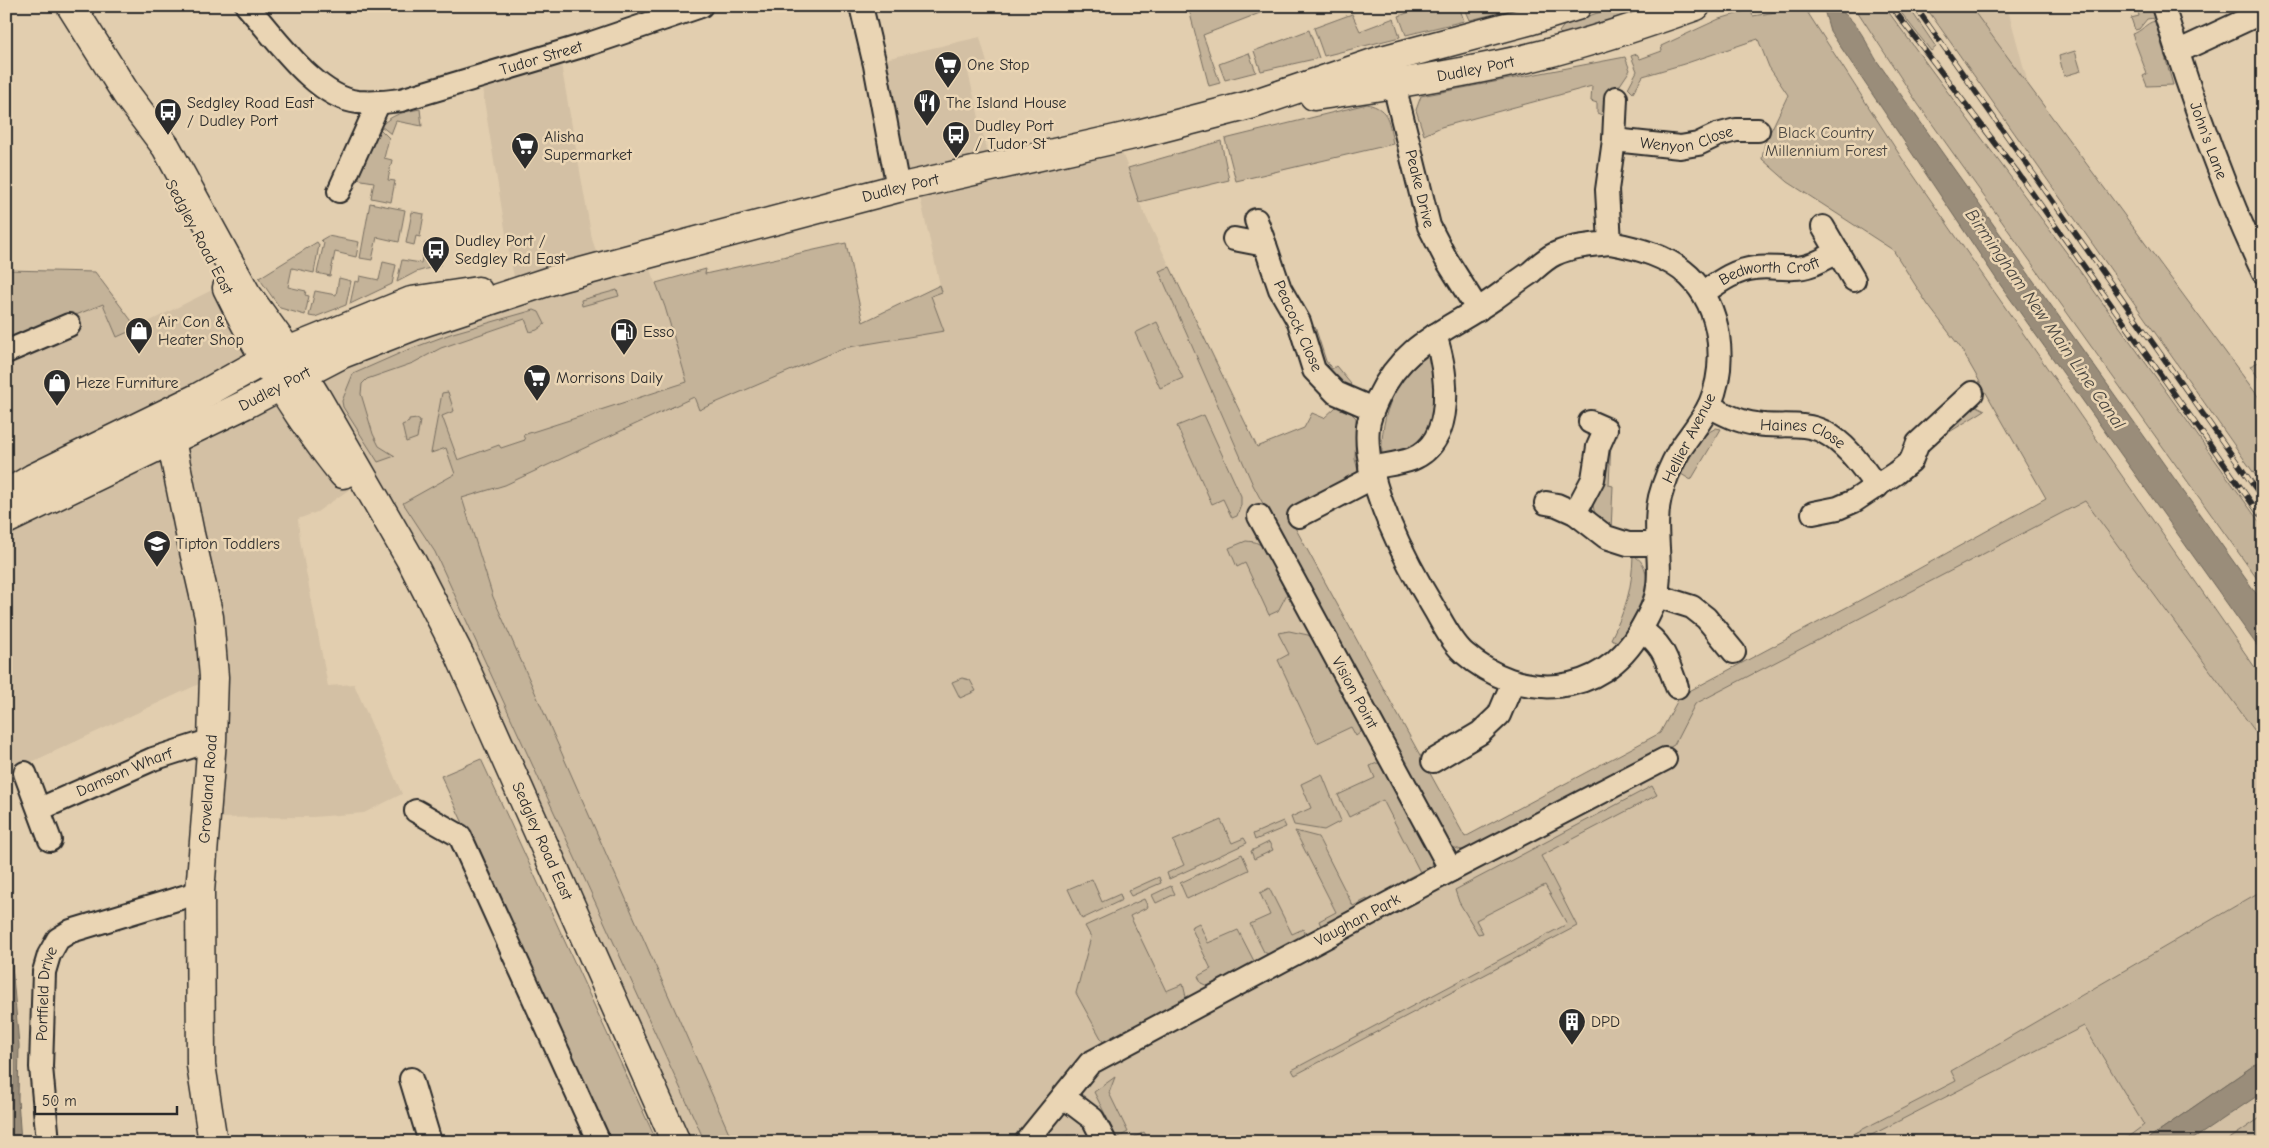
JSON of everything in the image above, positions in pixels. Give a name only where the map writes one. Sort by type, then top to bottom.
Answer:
[{"type":"main road","name":"Sedgley Road East","points":[[71,6],[127,95],[161,166],[220,274],[401,544],[459,654],[676,1142]]},
{"type":"main road","name":"Dudley Port","points":[[6,520],[292,381],[342,354],[419,324],[551,281],[898,188],[1138,134],[1250,106],[1382,60],[1577,6]]},
{"type":"main road","name":"Dudley Port","points":[[1250,106],[1394,85],[1504,64],[1625,32],[1696,6]]},
{"type":"main road","name":"Dudley Port","points":[[6,494],[33,478],[197,398],[276,356],[411,301],[551,281]]},
{"type":"main road","name":"Groveland Road","points":[[172,440],[190,534],[209,617],[214,677],[212,740],[200,892],[202,1065],[213,1142]]},
{"type":"street","name":"Tudor Street","points":[[247,6],[315,82],[341,98],[357,102],[400,100],[592,44],[702,6]]},
{"type":"street","points":[[861,6],[875,65],[898,188]]},
{"type":"street","name":"John's Lane","points":[[2163,6],[2207,141],[2241,226],[2263,272]]},
{"type":"street","points":[[2177,52],[2263,12]]},
{"type":"street","name":"Peake Drive","points":[[1382,60],[1394,85],[1429,226],[1446,259],[1478,310]]},
{"type":"street","name":"Wenyon Close","points":[[1610,243],[1607,190],[1614,140],[1616,98]]},
{"type":"street","points":[[339,191],[379,102]]},
{"type":"street","name":"Wenyon Close","points":[[1614,140],[1680,147],[1698,144],[1717,135],[1736,130],[1758,130]]},
{"type":"street","name":"Peacock Close","points":[[1256,220],[1280,289],[1299,322],[1314,370],[1336,393],[1373,409]]},
{"type":"street","name":"Bedworth Croft","points":[[1823,226],[1854,280]]},
{"type":"street","points":[[1234,239],[1265,245]]},
{"type":"street","name":"Hellier Avenue","points":[[1610,243],[1638,248],[1675,265],[1689,276],[1703,293],[1718,335],[1720,358],[1717,382],[1709,406],[1677,454],[1660,497],[1656,544],[1657,596],[1641,630],[1622,656],[1607,669],[1571,684],[1531,686],[1513,682],[1478,664],[1461,650],[1451,637],[1414,575],[1395,538],[1372,472],[1367,445],[1368,424],[1381,393],[1401,362],[1414,348],[1478,310],[1553,254],[1577,246],[1610,243]]},
{"type":"street","name":"Bedworth Croft","points":[[1703,293],[1722,280],[1739,272],[1756,268],[1796,268],[1814,264],[1838,252]]},
{"type":"street","points":[[6,352],[69,325]]},
{"type":"street","points":[[1299,516],[1372,472],[1412,459],[1425,450],[1437,437],[1444,417],[1445,397],[1441,352],[1435,335]]},
{"type":"street","points":[[1813,513],[1838,508],[1877,487],[1910,461],[1918,443],[1972,393]]},
{"type":"street","name":"Haines Close","points":[[1709,406],[1732,418],[1755,424],[1808,426],[1823,431],[1837,440],[1851,453],[1877,487]]},
{"type":"street","points":[[1575,513],[1592,479],[1598,447],[1606,429],[1590,422]]},
{"type":"street","points":[[1546,504],[1557,505],[1575,513],[1606,537],[1628,544],[1656,544]]},
{"type":"street","name":"Vision Point","points":[[1259,516],[1451,870]]},
{"type":"street","points":[[1657,596],[1692,607],[1706,618],[1734,652]]},
{"type":"street","points":[[1641,630],[1654,638],[1665,656],[1677,687]]},
{"type":"street","points":[[1433,761],[1480,733],[1499,715],[1513,682]]},
{"type":"street","name":"Damson Wharf","points":[[40,809],[153,758],[212,740]]},
{"type":"street","name":"Vaughan Park","points":[[1026,1142],[1090,1063],[1451,870],[1665,759]]},
{"type":"street","points":[[25,773],[50,840]]},
{"type":"street","points":[[416,811],[460,836],[599,1142]]},
{"type":"street","name":"Portfield Drive","points":[[48,1142],[41,1067],[44,972],[49,955],[58,939],[71,931],[200,892]]},
{"type":"street","points":[[411,1079],[430,1142]]},
{"type":"street","points":[[1064,1097],[1093,1119],[1105,1142]]},
{"type":"shaded area","points":[[1970,6],[2007,6],[2030,91],[1977,17]]},
{"type":"shaded area","points":[[980,37],[987,63],[970,67],[968,72],[991,167],[1116,138],[1139,202],[1292,522],[1465,837],[1660,733],[1680,696],[1911,573],[2046,498],[2085,501],[2263,742],[2263,890],[2069,1002],[2145,1126],[2157,1142],[676,1142],[459,654],[360,482],[317,512],[298,519],[300,540],[328,686],[354,684],[402,794],[364,813],[313,817],[206,818],[214,677],[6,774],[6,339],[70,315],[72,317],[103,304],[118,337],[232,280],[285,369],[517,289],[510,259],[480,76],[559,53],[592,239],[601,266],[644,255],[665,307],[687,382],[699,409],[863,322],[940,285],[917,184],[898,188],[875,65],[885,59]]},
{"type":"shaded area","points":[[2263,1076],[2263,1142],[2167,1142]]},
{"type":"green space","points":[[1188,6],[1278,6],[1203,35],[1220,83],[1209,86]]},
{"type":"green space","points":[[1426,6],[1459,6],[1464,21],[1406,35],[1399,16]]},
{"type":"green space","points":[[1464,6],[1527,6],[1470,20]]},
{"type":"green space","points":[[1618,6],[1653,6],[1571,34],[1561,34],[1559,32],[1565,24]]},
{"type":"green space","points":[[1854,6],[1884,6],[2072,260],[2263,527],[2263,587],[1918,104]]},
{"type":"green space","points":[[1896,6],[1908,6],[1936,47],[1931,51]]},
{"type":"green space","points":[[1925,6],[1970,6],[2263,403],[2263,486]]},
{"type":"green space","points":[[2137,6],[2150,6],[2154,18],[2147,19],[2139,29],[2135,30],[2131,18],[2139,16]]},
{"type":"green space","name":"Black Country Millennium Forest","points":[[1804,7],[1905,163],[2263,679],[2263,742],[2085,501],[1695,704],[1674,745],[1480,848],[1464,850],[1455,848],[1442,838],[1253,485],[1159,271],[1170,267],[1257,447],[1304,428],[1312,413],[1324,418],[1336,407],[1351,413],[1356,418],[1355,459],[1360,478],[1292,522],[1465,837],[1660,733],[1680,696],[1911,573],[2046,498],[1960,347],[1928,305],[1893,250],[1788,182],[1762,159],[1765,143],[1788,95],[1769,67],[1758,39],[1643,76],[1633,93],[1628,88],[1637,71],[1631,56],[1637,54],[1640,59],[1662,51],[1661,46],[1719,19],[1750,10],[1753,16]]},
{"type":"green space","points":[[1352,14],[1360,31],[1394,18],[1400,37],[1324,56],[1314,28]]},
{"type":"green space","points":[[2155,21],[2173,85],[2147,86],[2143,76],[2147,74],[2132,34]]},
{"type":"green space","points":[[1309,30],[1319,58],[1261,71],[1254,51]]},
{"type":"green space","points":[[2075,51],[2081,71],[2064,76],[2059,56]]},
{"type":"green space","points":[[1249,53],[1256,72],[1225,80],[1219,64]]},
{"type":"green space","points":[[1625,57],[1630,70],[1620,85],[1613,86],[1606,94],[1607,117],[1597,113],[1597,103],[1591,101],[1592,86],[1441,127],[1424,135],[1416,110],[1421,96]]},
{"type":"green space","points":[[1367,104],[1375,106],[1384,113],[1389,123],[1393,144],[1236,181],[1225,139]]},
{"type":"green space","points":[[420,109],[422,126],[396,121],[391,134],[381,126],[394,116]]},
{"type":"green space","points":[[380,129],[389,138],[384,158],[392,160],[388,180],[395,181],[391,202],[371,198],[374,182],[356,179]]},
{"type":"green space","points":[[1221,141],[1229,180],[1139,202],[1128,168]]},
{"type":"green space","points":[[370,203],[405,210],[399,242],[377,237],[372,260],[360,258]]},
{"type":"green space","points":[[412,212],[424,214],[420,237],[416,236],[414,245],[406,243]]},
{"type":"green space","points":[[328,236],[359,242],[356,257],[335,252],[330,276],[317,273],[324,243],[321,240]]},
{"type":"green space","points":[[317,242],[319,245],[314,273],[292,268],[288,287],[306,291],[305,295],[309,296],[305,315],[280,308],[259,278]]},
{"type":"green space","points":[[425,243],[438,246],[440,265],[416,272],[397,282],[402,260],[421,263]]},
{"type":"green space","points":[[846,243],[863,322],[940,285],[942,292],[931,296],[944,331],[843,348],[699,410],[694,397],[505,485],[462,498],[493,597],[733,1142],[705,1142],[435,552],[403,503],[455,474],[446,448],[431,453],[442,393],[448,392],[454,411],[442,416],[458,460],[499,445],[501,448],[525,440],[523,435],[687,382],[656,283],[706,269],[705,274]]},
{"type":"green space","points":[[383,262],[396,265],[392,284],[350,304],[355,281],[359,282],[360,276],[379,280]]},
{"type":"green space","points":[[6,270],[95,272],[137,328],[117,337],[103,304],[6,339]]},
{"type":"green space","points":[[339,278],[351,281],[346,305],[315,317],[309,316],[315,291],[336,295]]},
{"type":"green space","points":[[617,290],[619,296],[582,306],[581,300]]},
{"type":"green space","points":[[534,310],[539,312],[545,324],[537,330],[530,332],[525,319],[441,348],[413,363],[367,379],[362,384],[361,394],[373,434],[379,446],[395,456],[378,462],[343,407],[342,401],[353,374],[405,351],[453,333]]},
{"type":"green space","points":[[1157,322],[1183,378],[1160,388],[1135,333]]},
{"type":"green space","points":[[1315,327],[1326,361],[1332,369],[1336,366],[1351,384],[1345,389],[1324,372],[1310,332]]},
{"type":"green space","points":[[1433,353],[1436,392],[1430,427],[1416,451],[1382,456],[1384,425],[1393,397],[1409,372]]},
{"type":"green space","points":[[2263,360],[2263,384],[2250,366]]},
{"type":"green space","points":[[1975,405],[1985,410],[1935,441]]},
{"type":"green space","points":[[1204,415],[1241,496],[1241,505],[1237,516],[1232,518],[1223,499],[1212,504],[1177,426]]},
{"type":"green space","points":[[417,419],[420,421],[417,438],[406,442],[402,425],[409,422],[409,420]]},
{"type":"green space","points":[[1716,428],[1721,429],[1691,480],[1681,474],[1699,442]]},
{"type":"green space","points":[[1611,441],[1609,485],[1613,486],[1611,530],[1596,514],[1593,501]]},
{"type":"green space","points":[[1246,541],[1255,542],[1263,546],[1287,594],[1278,611],[1269,615],[1245,563],[1237,567],[1229,548]]},
{"type":"green space","points":[[1633,555],[1642,563],[1646,573],[1646,585],[1637,610],[1618,642],[1611,639],[1621,618],[1627,598]]},
{"type":"green space","points":[[1289,631],[1308,635],[1316,641],[1361,724],[1361,732],[1356,736],[1351,727],[1317,743],[1278,660],[1289,654],[1278,633]]},
{"type":"green space","points":[[962,678],[970,680],[976,691],[960,698],[952,682]]},
{"type":"green space","points":[[481,759],[657,1142],[611,1142],[441,776]]},
{"type":"green space","points":[[1377,763],[1383,764],[1433,856],[1432,869],[1410,886],[1406,879],[1420,872],[1383,800],[1349,817],[1338,795],[1375,778],[1370,766]]},
{"type":"green space","points":[[1322,774],[1341,821],[1324,830],[1294,825],[1291,817],[1311,808],[1301,784]]},
{"type":"green space","points":[[1652,786],[1657,795],[1541,856],[1577,926],[1295,1075],[1292,1070],[1567,924],[1545,885],[1476,920],[1483,933],[1478,934],[1459,902],[1455,890]]},
{"type":"green space","points":[[1221,820],[1232,843],[1244,838],[1247,843],[1169,879],[1167,873],[1184,865],[1173,841]]},
{"type":"green space","points":[[1283,821],[1286,827],[1255,840],[1253,834]]},
{"type":"green space","points":[[1295,831],[1318,837],[1353,906],[1367,899],[1371,907],[1324,928],[1321,926],[1319,921],[1336,912]]},
{"type":"green space","points":[[1269,842],[1273,850],[1254,859],[1251,851]]},
{"type":"green space","points":[[1242,854],[1249,870],[1187,899],[1180,883]]},
{"type":"green space","points":[[1159,877],[1161,883],[1131,896],[1128,891]]},
{"type":"green space","points":[[1092,879],[1102,902],[1120,894],[1122,900],[1082,919],[1068,889]]},
{"type":"green space","points":[[1171,886],[1175,894],[1156,903],[1152,895]]},
{"type":"green space","points":[[1269,888],[1292,934],[1303,929],[1304,933],[1302,939],[1270,955],[1264,952],[1250,924],[1270,915],[1260,893]]},
{"type":"green space","points":[[2263,890],[2263,1059],[2143,1142],[2121,1142],[2144,1125],[2084,1026],[1858,1142],[1838,1142],[1956,1081],[1951,1071]]},
{"type":"green space","points":[[1144,899],[1148,907],[1130,916],[1166,991],[1183,984],[1186,997],[1184,1001],[1103,1042],[1076,993],[1091,937],[1085,926]]},
{"type":"green space","points":[[1199,923],[1208,943],[1238,930],[1254,961],[1252,967],[1212,988],[1201,983],[1198,976],[1211,969],[1191,927]]},
{"type":"green space","points":[[1115,1077],[1109,1093],[1128,1132],[1117,1138],[1094,1092]]},
{"type":"green space","points":[[2263,1116],[2263,1142],[2225,1142]]},
{"type":"green space","points":[[1144,1132],[1150,1142],[1126,1142]]},
{"type":"green space","points":[[1069,1136],[1085,1142],[1046,1142]]},
{"type":"water","name":"Birmingham New Main Line Canal","points":[[1823,6],[1833,7],[1856,25],[1877,61],[2263,603],[2263,654],[1999,283],[1830,31]]},
{"type":"water","points":[[6,933],[12,965],[19,1045],[18,1099],[21,1142],[6,1142]]},
{"type":"water","points":[[2263,1059],[2263,1092],[2189,1142],[2143,1142]]},
{"type":"railway","points":[[1891,6],[2018,173],[2263,519]]},
{"type":"railway","points":[[1915,6],[2263,499]]},
{"type":"place","name":"One Stop","points":[[948,89]]},
{"type":"place","name":"The Island House","points":[[927,127]]},
{"type":"place","name":"Sedgley Road East / Dudley Port","points":[[168,136]]},
{"type":"place","name":"Dudley Port / Tudor St","points":[[956,159]]},
{"type":"place","name":"Alisha Supermarket","points":[[525,170]]},
{"type":"place","name":"Dudley Port / Sedgley Rd East","points":[[436,274]]},
{"type":"place","name":"Air Con & Heater Shop","points":[[139,355]]},
{"type":"place","name":"Esso","points":[[624,356]]},
{"type":"place","name":"Morrisons Daily","points":[[537,402]]},
{"type":"place","name":"Heze Furniture","points":[[57,407]]},
{"type":"place","name":"Tipton Toddlers","points":[[157,568]]},
{"type":"place","name":"DPD","points":[[1572,1046]]}]
